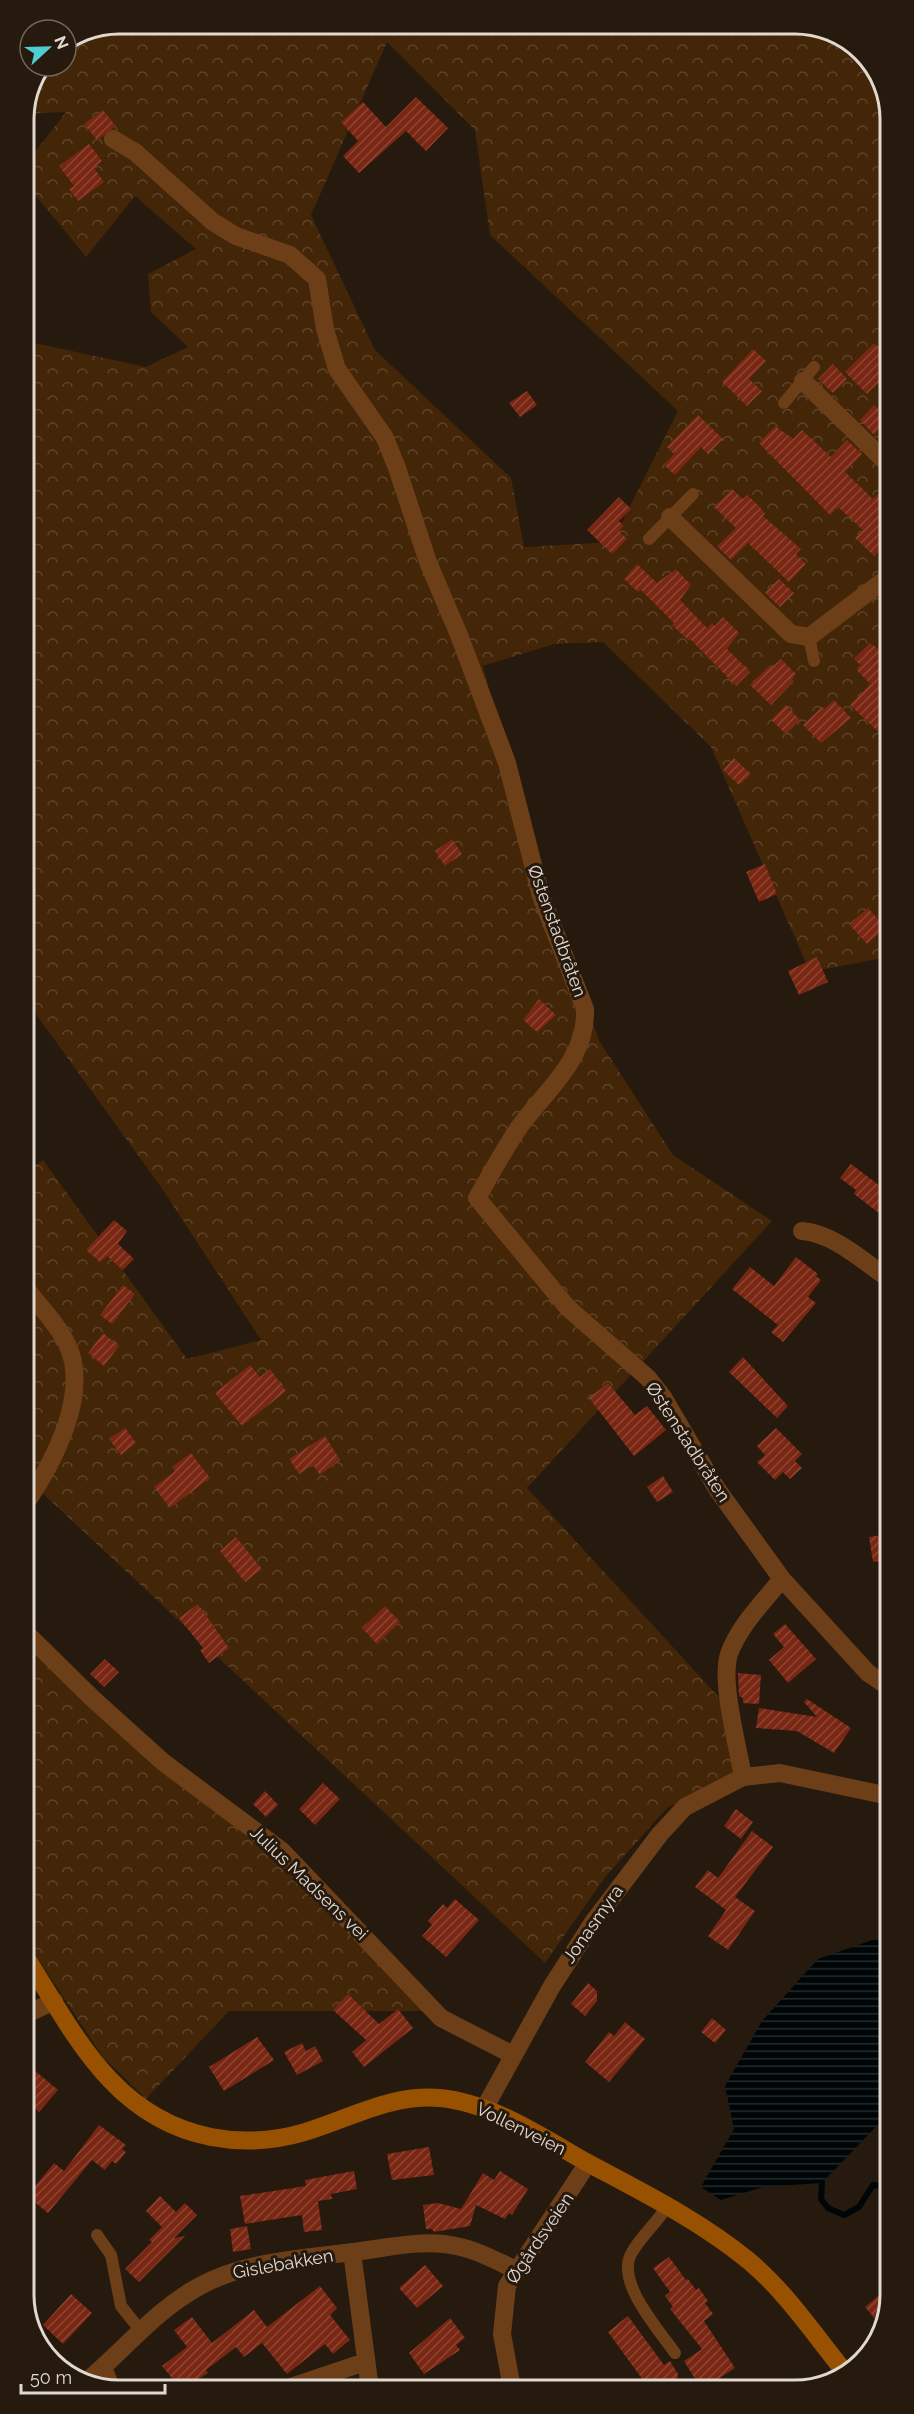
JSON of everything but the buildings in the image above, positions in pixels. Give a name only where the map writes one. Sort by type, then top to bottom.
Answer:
[{"type":"main road","name":"Vollenveien","points":[[34,1970],[94,2062],[126,2097],[158,2118],[201,2135],[247,2140],[271,2139],[308,2131],[387,2102],[410,2098],[451,2099],[484,2109],[668,2205],[750,2262],[779,2291],[840,2366]]},
{"type":"street","name":"Østenstadbråten","points":[[113,139],[135,152],[213,222],[236,236],[290,255],[317,279],[325,329],[337,369],[385,438],[428,562],[459,635],[507,763],[541,896],[585,1009],[586,1027],[571,1064],[519,1128],[477,1198],[568,1308],[648,1378],[663,1397],[717,1489],[782,1579],[868,1673],[880,1682]]},
{"type":"street","points":[[809,374],[880,455]]},
{"type":"street","points":[[670,517],[791,634],[809,637],[880,583]]},
{"type":"street","points":[[802,1231],[813,1232],[848,1251],[880,1273]]},
{"type":"street","points":[[34,1300],[62,1335],[71,1352],[74,1370],[72,1398],[58,1451],[34,1489]]},
{"type":"street","points":[[743,1777],[728,1696],[729,1655],[748,1621],[782,1579]]},
{"type":"street","name":"Julius Madsens vei","points":[[34,1642],[163,1762],[282,1851],[441,2018],[513,2055]]},
{"type":"street","name":"Jonasmyra","points":[[484,2109],[552,1986],[594,1921],[660,1834],[685,1807],[743,1777],[780,1773],[880,1794]]},
{"type":"street","points":[[34,2011],[54,2001]]},
{"type":"street","name":"Øgårdsveien","points":[[510,2380],[502,2334],[507,2286],[588,2163]]},
{"type":"street","name":"Gislebakken","points":[[93,2375],[180,2299],[217,2278],[265,2265],[352,2252],[433,2244],[456,2245],[516,2270]]},
{"type":"street","name":"Gislebakken","points":[[352,2252],[368,2379]]},
{"type":"street","points":[[314,2379],[365,2362]]},
{"type":"street","points":[[103,2367],[107,2378]]},
{"type":"lane","points":[[784,404],[809,374]]},
{"type":"lane","points":[[649,539],[693,494]]},
{"type":"lane","points":[[809,637],[814,661]]},
{"type":"lane","points":[[668,2205],[631,2254],[628,2272],[637,2299],[675,2353]]},
{"type":"lane","points":[[97,2235],[111,2255],[121,2306],[141,2331]]},
{"type":"green space","points":[[119,34],[801,35],[827,41],[855,59],[871,82],[877,97],[880,119],[880,959],[810,972],[711,747],[603,642],[554,644],[483,666],[535,872],[600,1042],[673,1155],[772,1221],[527,1488],[726,1705],[738,1773],[667,1808],[606,1876],[545,1963],[38,1489],[34,1496],[35,1165],[43,1160],[187,1359],[261,1340],[163,1190],[35,1012],[35,343],[146,367],[188,347],[151,312],[148,274],[196,249],[135,196],[86,257],[35,194],[35,152],[66,112],[35,113],[37,97],[46,78],[78,78],[78,46],[92,39]],"holes":[[[387,42],[475,130],[490,235],[678,411],[612,542],[524,547],[511,478],[375,350],[311,215]]]},
{"type":"green space","points":[[34,1631],[181,1769],[314,1878],[440,2011],[229,2011],[146,2099],[102,2056],[34,1953]]},
{"type":"shaded area","points":[[880,1937],[880,2122],[822,2183],[763,2187],[721,2200],[701,2187],[734,2129],[725,2086],[762,2021],[818,1959]]},
{"type":"waterway","points":[[822,2183],[821,2199],[828,2208],[844,2215],[859,2207],[873,2185],[880,2186]]}]
